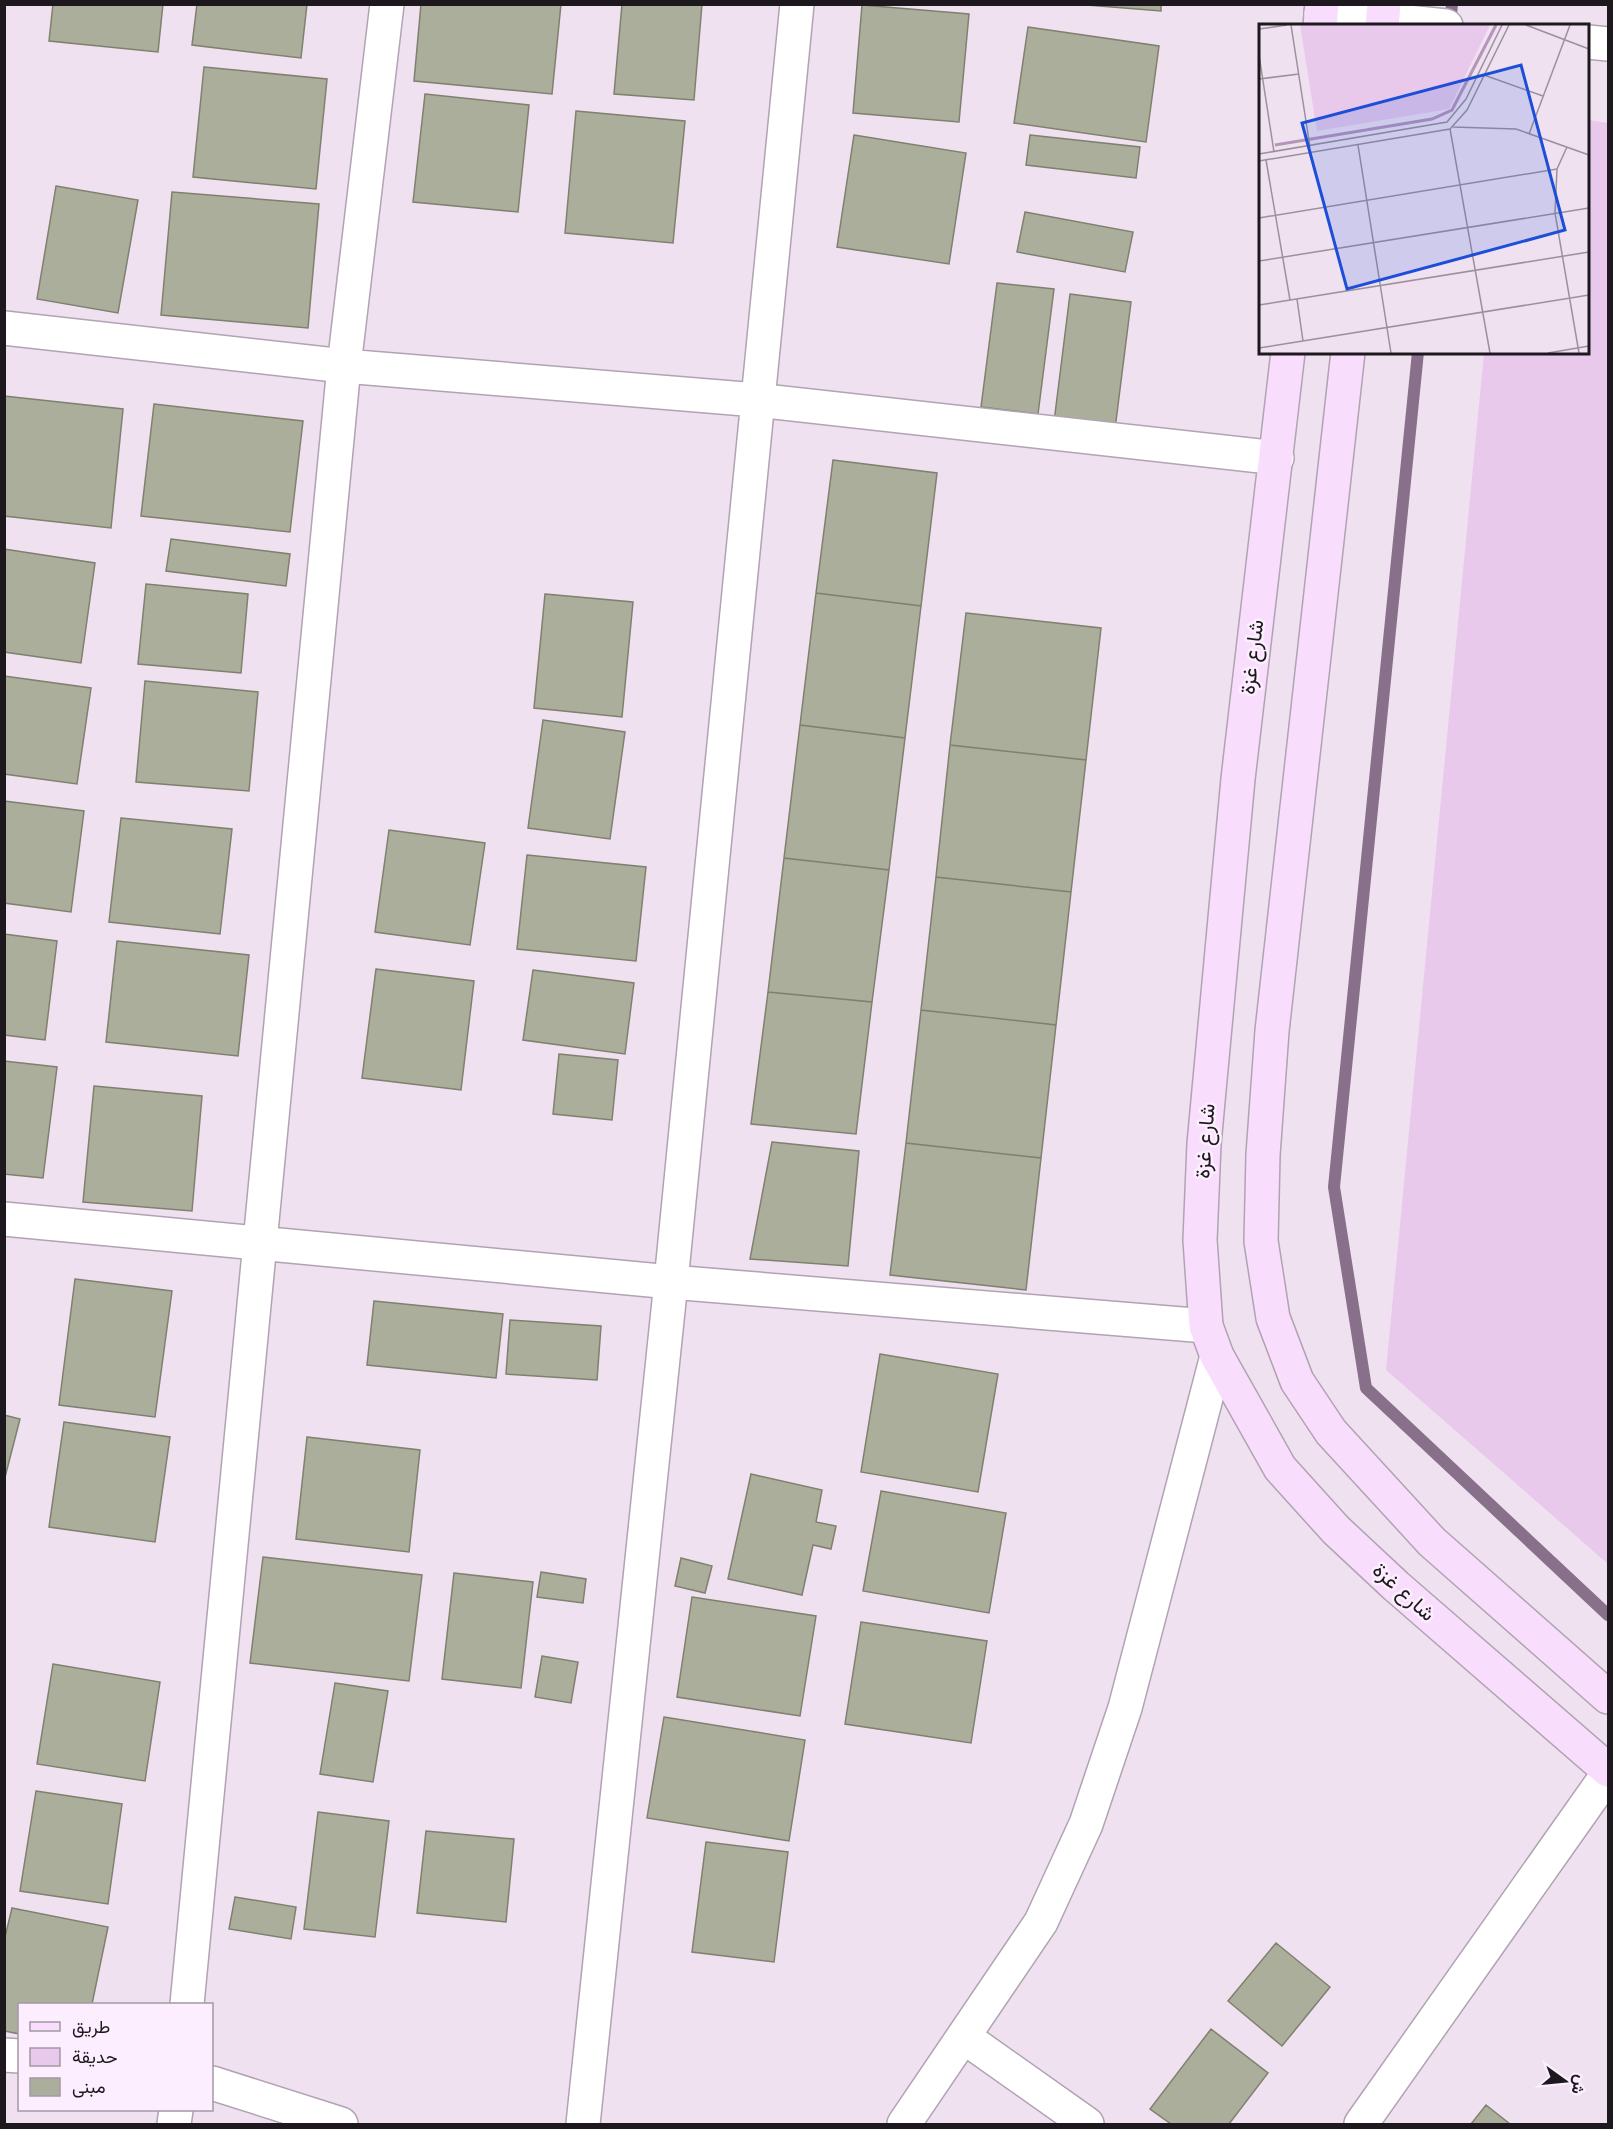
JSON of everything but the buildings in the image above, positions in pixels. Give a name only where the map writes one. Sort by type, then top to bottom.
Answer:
[{"type":"main road","name":"شارع غزة","points":[[1288,354],[1238,779],[1205,1132],[1200,1240],[1206,1326],[1216,1356],[1280,1468],[1335,1530],[1608,1772]]},
{"type":"main road","points":[[1348,354],[1272,1042],[1261,1241],[1273,1318],[1297,1381],[1331,1432],[1432,1542],[1608,1697]]},
{"type":"street","points":[[187,2003],[344,366],[387,4]]},
{"type":"street","points":[[583,2124],[671,1282],[797,4]]},
{"type":"street","points":[[1321,14],[1383,16],[1433,24]]},
{"type":"street","points":[[1589,42],[1608,44]]},
{"type":"street","points":[[4,328],[344,366],[757,400],[1277,458]]},
{"type":"street","points":[[4,1219],[671,1282],[1206,1326]]},
{"type":"street","points":[[904,2124],[1041,1922],[1086,1824],[1125,1708],[1216,1356]]},
{"type":"street","points":[[1361,2124],[1608,1772]]},
{"type":"street","points":[[964,2037],[1087,2124]]},
{"type":"street","points":[[213,2083],[341,2124]]},
{"type":"green space","points":[[1589,120],[1608,123],[1608,1564],[1386,1370],[1484,354],[1589,354]]},
{"type":"waterway","points":[[1450,24],[1452,4]]},
{"type":"waterway","points":[[1418,354],[1334,1187],[1366,1388],[1608,1615]]}]
